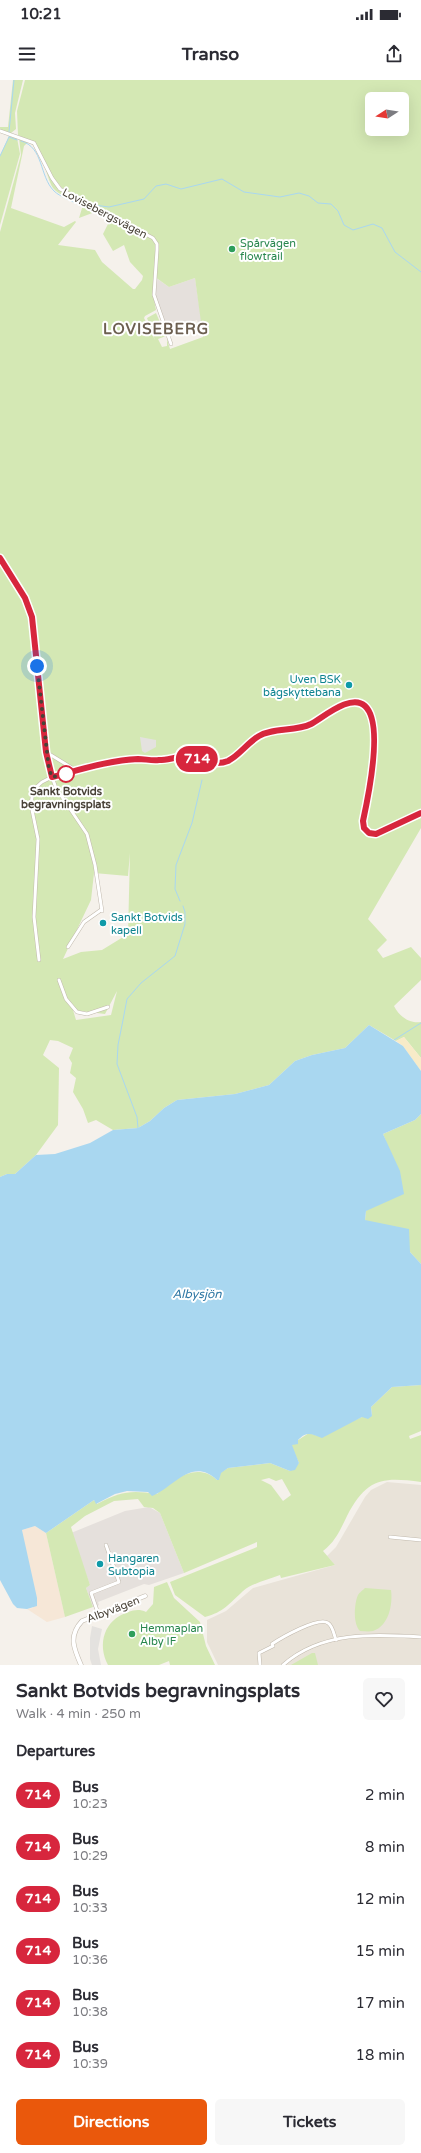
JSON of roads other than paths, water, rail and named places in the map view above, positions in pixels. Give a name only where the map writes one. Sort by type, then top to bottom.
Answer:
[{"type":"street","name":"Lovisebergsvägen","points":[[0,131],[34,143],[52,178],[60,188],[153,238],[157,250],[154,295],[171,344]]},
{"type":"street","points":[[0,558],[25,598],[32,617],[46,752],[52,777],[56,788],[87,834],[96,869],[101,910],[84,922],[68,947]]},
{"type":"street","points":[[39,960],[34,917],[38,839],[31,805],[33,790],[42,782],[52,777],[138,759],[157,760],[176,757],[213,763],[224,762],[233,757],[253,740],[265,733],[309,725],[339,707],[357,702],[366,706],[372,714],[374,729],[371,783],[363,821],[364,828],[369,833],[376,834],[411,819],[421,813]]},
{"type":"street","points":[[46,752],[77,771]]},
{"type":"street","points":[[59,980],[66,999],[77,1012],[87,1014],[108,1007]]},
{"type":"street","points":[[390,1537],[421,1540]]},
{"type":"street","points":[[98,1613],[91,1593],[119,1582],[106,1545]]},
{"type":"street","name":"Albyvägen","points":[[81,1665],[73,1645],[74,1632],[82,1621],[98,1613],[145,1596]]},
{"type":"street","points":[[260,1665],[259,1653],[273,1646],[272,1644],[305,1627],[322,1621],[328,1622],[331,1625],[336,1640]]},
{"type":"street","points":[[283,1665],[302,1651],[336,1640],[365,1634],[421,1638]]},
{"type":"water","name":"Albysjön","points":[[369,1025],[403,1046],[421,1071],[421,1114],[415,1120],[383,1134],[400,1171],[404,1194],[366,1211],[365,1220],[409,1229],[410,1252],[421,1264],[421,1385],[392,1387],[371,1407],[372,1416],[368,1419],[362,1417],[322,1438],[309,1434],[301,1437],[298,1440],[298,1444],[292,1445],[299,1463],[295,1470],[290,1471],[270,1463],[228,1468],[221,1473],[219,1480],[208,1473],[199,1471],[191,1472],[152,1496],[148,1492],[127,1491],[115,1494],[96,1504],[94,1500],[46,1533],[35,1526],[22,1530],[37,1598],[37,1606],[27,1609],[17,1608],[13,1604],[0,1580],[0,1177],[7,1174],[15,1174],[36,1155],[55,1154],[90,1143],[113,1130],[138,1128],[150,1121],[164,1108],[177,1100],[235,1094],[269,1085],[295,1061],[312,1055],[345,1048]]},
{"type":"waterway","points":[[9,132],[14,80]]},
{"type":"waterway","points":[[9,137],[17,140]]},
{"type":"waterway","points":[[0,156],[9,137]]},
{"type":"waterway","points":[[21,141],[34,149],[49,185],[54,191],[81,206],[85,205]]},
{"type":"waterway","points":[[94,205],[109,207],[144,199],[156,186],[166,184],[181,189],[222,179],[244,192],[280,197],[299,193],[309,196],[318,203],[331,204],[338,211],[344,225],[353,230],[373,224],[382,228],[395,252],[421,272]]},
{"type":"waterway","points":[[180,901],[175,889],[176,865],[192,823],[202,780]]},
{"type":"waterway","points":[[138,1128],[137,1117],[117,1064],[118,1045],[127,999],[141,983],[175,956],[185,924],[185,912],[183,906]]},
{"type":"waterway","points":[[394,1040],[421,1023]]},
{"type":"place","name":"Spårvägen flowtrail","points":[[232,249]]},
{"type":"place","name":"Uven BSK bågskyttebana","points":[[349,685]]},
{"type":"place","name":"Sankt Botvids begravningsplats","points":[[66,774]]},
{"type":"place","name":"Sankt Botvids kapell","points":[[103,923]]},
{"type":"place","name":"Hangaren Subtopia","points":[[100,1564]]},
{"type":"place","name":"Hemmaplan Alby IF","points":[[132,1634]]},
{"type":"district","name":"LOVISEBERG","points":[[156,329]]}]
